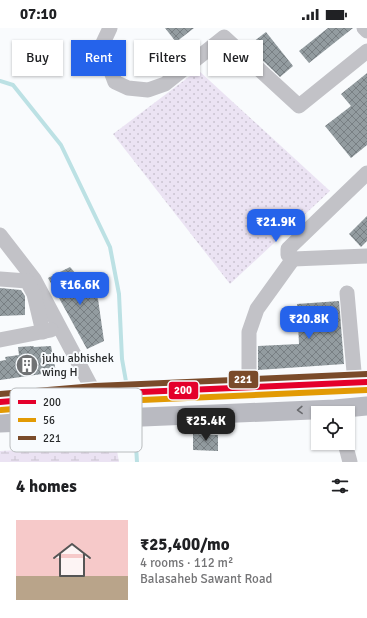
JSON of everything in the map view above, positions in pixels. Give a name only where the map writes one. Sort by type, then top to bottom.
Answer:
[{"type":"main road","points":[[142,392],[361,383]]},
{"type":"main road","points":[[0,402],[10,401]]},
{"type":"main road","points":[[355,408],[367,406]]},
{"type":"main road","points":[[142,417],[311,412]]},
{"type":"main road","points":[[0,423],[10,423]]},
{"type":"street","points":[[110,28],[103,43],[106,61],[115,82],[128,88],[148,90],[165,84],[224,37],[299,106],[367,51]]},
{"type":"street","points":[[364,28],[367,31]]},
{"type":"street","points":[[367,173],[288,249],[288,255],[293,259],[367,256]]},
{"type":"street","points":[[0,235],[31,280],[60,329],[92,388]]},
{"type":"street","points":[[249,388],[249,332],[257,309],[293,259]]},
{"type":"street","points":[[0,280],[31,280]]},
{"type":"street","points":[[31,280],[43,332]]},
{"type":"street","points":[[347,293],[361,383]]},
{"type":"street","points":[[0,340],[60,329]]},
{"type":"street","points":[[347,450],[350,462]]},
{"type":"green space","points":[[200,72],[330,191],[230,284],[113,134],[190,76],[200,76]]},
{"type":"green space","points":[[0,451],[117,452],[119,462],[0,462]]},
{"type":"building","points":[[165,28],[194,28],[179,40],[174,40]]},
{"type":"building","points":[[328,28],[353,28],[309,63],[299,51]]},
{"type":"building","points":[[266,32],[293,66],[280,77],[263,61],[263,40],[256,40]]},
{"type":"building","points":[[367,73],[367,145],[351,158],[325,126],[351,106],[341,94]]},
{"type":"building","points":[[367,216],[367,241],[361,247],[349,234]]},
{"type":"building","points":[[70,267],[98,299],[104,341],[87,349],[48,278]]},
{"type":"building","points":[[0,288],[21,290],[25,296],[25,315],[0,316]]},
{"type":"building","points":[[339,301],[344,364],[258,370],[258,346],[299,344],[297,304]]},
{"type":"building","name":"juhu abhishek wing H","points":[[51,346],[56,372],[0,380],[0,361],[6,360],[5,357],[19,355],[18,347]]},
{"type":"building","points":[[193,434],[218,435],[218,451],[193,450]]},
{"type":"waterway","points":[[0,81],[13,85],[61,145],[110,247],[119,294],[122,359],[127,387]]},
{"type":"waterway","points":[[136,452],[137,462]]},
{"type":"transit line","name":"221","points":[[71,388],[367,374]]},
{"type":"transit line","name":"200","points":[[142,392],[367,382]]},
{"type":"transit line","name":"56","points":[[142,400],[367,390]]},
{"type":"transit line","name":"221","points":[[0,394],[10,393]]},
{"type":"transit line","name":"200","points":[[0,402],[10,401]]},
{"type":"transit line","name":"56","points":[[1,410],[10,409]]},
{"type":"place","name":"juhu abhishek wing H","points":[[27,365]]}]
